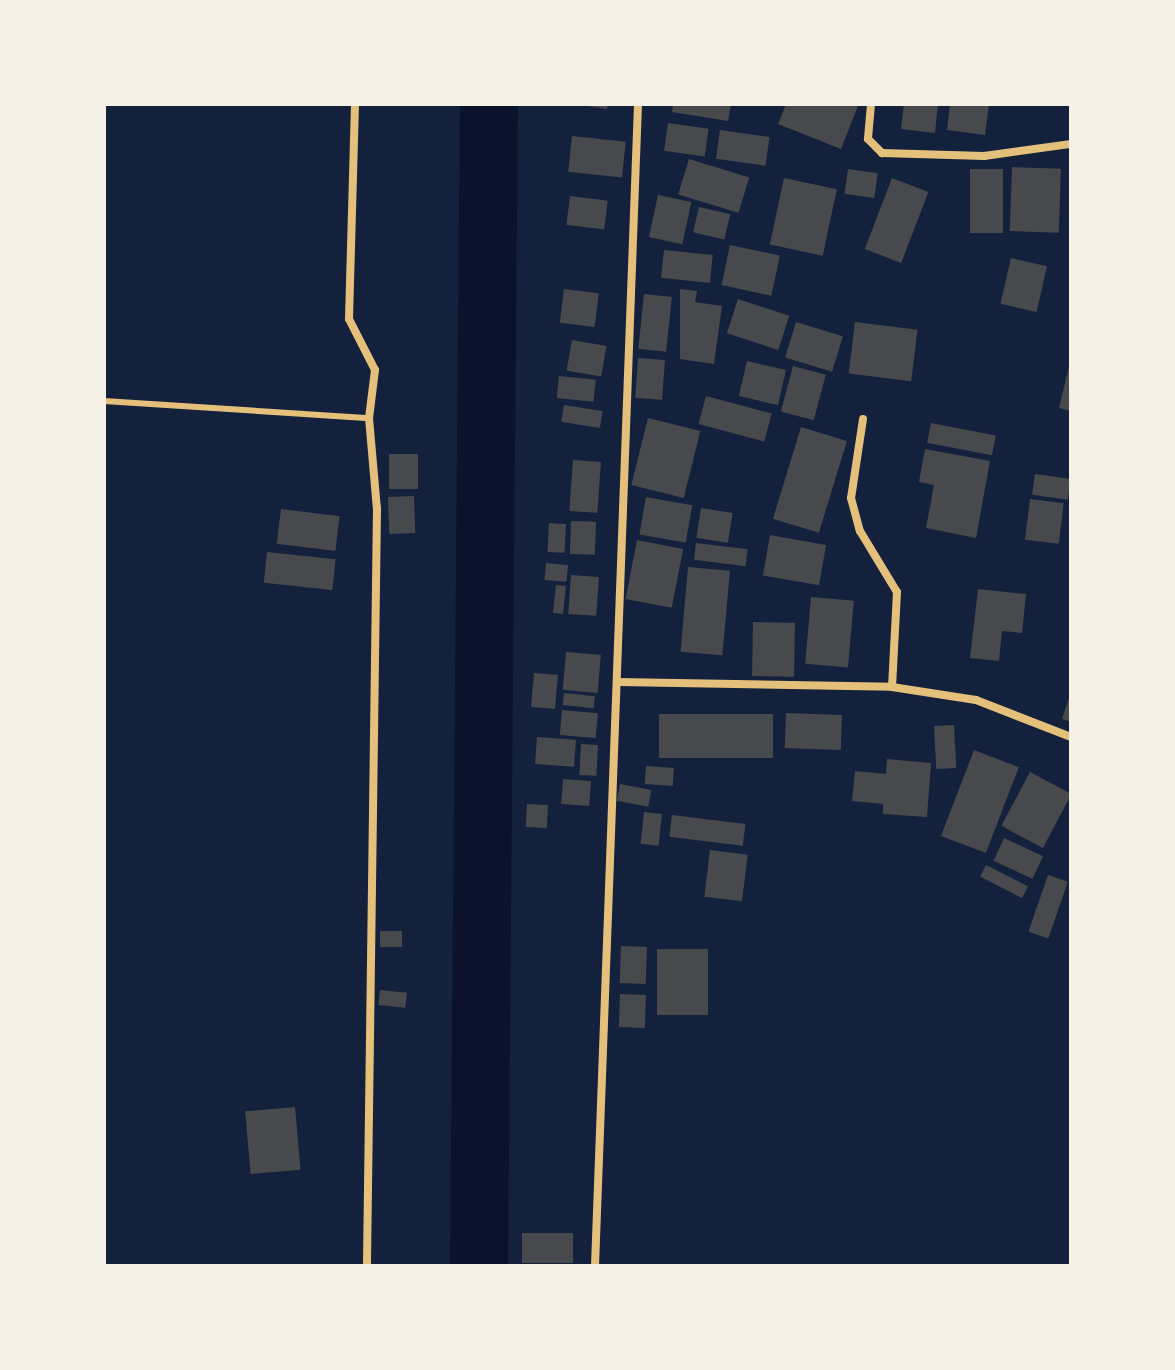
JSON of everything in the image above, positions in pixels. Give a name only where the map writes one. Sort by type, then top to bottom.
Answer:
[{"type":"street","points":[[355,104],[349,319],[375,370],[369,418],[377,524],[367,1266]]},
{"type":"street","points":[[595,1266],[638,104]]},
{"type":"street","points":[[871,104],[868,139],[882,153],[984,156],[1071,144]]},
{"type":"street","points":[[863,419],[851,498],[860,531],[897,592],[892,687]]},
{"type":"street","points":[[618,682],[892,687],[976,700],[1071,737]]},
{"type":"lane","points":[[104,401],[369,418]]},
{"type":"building","points":[[574,104],[608,104],[607,109]]},
{"type":"building","points":[[673,104],[731,104],[728,121],[672,112]]},
{"type":"building","points":[[786,104],[858,106],[841,149],[778,124]]},
{"type":"building","points":[[904,104],[938,104],[935,133],[901,129]]},
{"type":"building","points":[[950,104],[989,104],[985,135],[947,130]]},
{"type":"building","points":[[668,123],[709,129],[705,156],[664,151]]},
{"type":"building","points":[[720,130],[770,137],[765,166],[716,159]]},
{"type":"building","points":[[572,136],[626,142],[622,177],[568,172]]},
{"type":"building","points":[[689,159],[749,177],[738,213],[678,194]]},
{"type":"building","points":[[1012,167],[1061,169],[1059,233],[1010,231]]},
{"type":"building","points":[[848,169],[878,173],[874,198],[845,194]]},
{"type":"building","points":[[970,169],[1003,169],[1003,233],[970,233]]},
{"type":"building","points":[[784,178],[837,189],[823,256],[770,245]]},
{"type":"building","points":[[892,178],[928,192],[901,263],[865,249]]},
{"type":"building","points":[[658,195],[691,202],[682,244],[649,237]]},
{"type":"building","points":[[570,196],[608,201],[604,229],[566,225]]},
{"type":"building","points":[[699,207],[730,214],[724,240],[693,232]]},
{"type":"building","points":[[730,245],[780,256],[771,296],[721,285]]},
{"type":"building","points":[[664,250],[713,255],[710,283],[661,278]]},
{"type":"building","points":[[1011,258],[1047,266],[1036,312],[1000,304]]},
{"type":"building","points":[[564,289],[599,293],[595,327],[560,323]]},
{"type":"building","points":[[680,289],[697,291],[695,302],[722,306],[714,364],[680,359]]},
{"type":"building","points":[[644,294],[672,297],[666,352],[638,349]]},
{"type":"building","points":[[738,299],[789,316],[778,350],[727,333]]},
{"type":"building","points":[[796,322],[843,336],[832,372],[785,357]]},
{"type":"building","points":[[855,322],[918,330],[911,381],[849,374]]},
{"type":"building","points":[[572,340],[606,346],[601,377],[567,371]]},
{"type":"building","points":[[638,358],[665,360],[662,400],[635,398]]},
{"type":"building","points":[[747,361],[786,370],[778,405],[739,396]]},
{"type":"building","points":[[1071,362],[1071,411],[1059,408]]},
{"type":"building","points":[[793,366],[826,375],[814,420],[781,411]]},
{"type":"building","points":[[559,376],[596,380],[593,402],[557,398]]},
{"type":"building","points":[[706,396],[772,414],[764,442],[698,424]]},
{"type":"building","points":[[564,405],[603,411],[600,428],[561,422]]},
{"type":"building","points":[[648,418],[700,431],[684,498],[631,485]]},
{"type":"building","points":[[931,423],[996,436],[992,455],[927,443]]},
{"type":"building","points":[[801,427],[847,441],[819,533],[773,519]]},
{"type":"building","points":[[925,449],[990,461],[976,538],[926,528],[934,485],[919,482]]},
{"type":"building","points":[[389,454],[418,454],[418,489],[389,489]]},
{"type":"building","points":[[573,460],[601,462],[597,513],[569,511]]},
{"type":"building","points":[[1035,474],[1071,479],[1068,500],[1032,495]]},
{"type":"building","points":[[414,496],[415,533],[389,534],[388,497]]},
{"type":"building","points":[[646,497],[692,505],[686,543],[639,534]]},
{"type":"building","points":[[1030,499],[1064,503],[1059,544],[1025,540]]},
{"type":"building","points":[[701,508],[733,513],[728,543],[696,538]]},
{"type":"building","points":[[281,509],[340,516],[335,551],[277,544]]},
{"type":"building","points":[[571,521],[596,522],[595,555],[570,554]]},
{"type":"building","points":[[549,523],[566,524],[564,553],[547,552]]},
{"type":"building","points":[[770,535],[826,545],[819,585],[763,575]]},
{"type":"building","points":[[637,540],[683,549],[672,608],[626,599]]},
{"type":"building","points":[[696,543],[748,549],[746,566],[694,560]]},
{"type":"building","points":[[267,552],[336,559],[332,590],[264,583]]},
{"type":"building","points":[[546,563],[568,565],[566,582],[545,580]]},
{"type":"building","points":[[688,567],[730,571],[722,655],[681,652]]},
{"type":"building","points":[[571,575],[599,577],[596,616],[568,614]]},
{"type":"building","points":[[556,585],[566,586],[563,614],[553,613]]},
{"type":"building","points":[[978,589],[1026,594],[1022,633],[1002,631],[999,661],[970,658]]},
{"type":"building","points":[[811,597],[854,601],[848,667],[805,664]]},
{"type":"building","points":[[753,622],[795,623],[794,677],[752,676]]},
{"type":"building","points":[[566,652],[601,655],[598,693],[563,690]]},
{"type":"building","points":[[534,673],[558,675],[555,709],[531,707]]},
{"type":"building","points":[[1071,692],[1071,722],[1062,719]]},
{"type":"building","points":[[564,693],[595,696],[594,708],[563,705]]},
{"type":"building","points":[[562,710],[598,713],[596,738],[560,735]]},
{"type":"building","points":[[786,713],[842,715],[841,750],[785,748]]},
{"type":"building","points":[[659,714],[773,714],[773,758],[659,758]]},
{"type":"building","points":[[954,725],[956,768],[936,769],[934,726]]},
{"type":"building","points":[[537,737],[576,740],[574,767],[535,764]]},
{"type":"building","points":[[581,744],[598,745],[596,776],[579,775]]},
{"type":"building","points":[[974,750],[1019,767],[986,853],[941,836]]},
{"type":"building","points":[[887,759],[931,763],[927,817],[883,814],[883,804],[852,801],[855,771],[886,774]]},
{"type":"building","points":[[646,766],[674,768],[673,786],[645,784]]},
{"type":"building","points":[[1030,772],[1071,794],[1043,848],[1001,826]]},
{"type":"building","points":[[563,779],[591,781],[589,806],[561,804]]},
{"type":"building","points":[[620,784],[651,790],[648,807],[617,801]]},
{"type":"building","points":[[527,804],[548,805],[547,828],[526,827]]},
{"type":"building","points":[[644,812],[662,814],[659,846],[641,844]]},
{"type":"building","points":[[672,815],[745,824],[743,846],[669,837]]},
{"type":"building","points":[[1004,838],[1043,856],[1032,879],[993,861]]},
{"type":"building","points":[[710,850],[748,855],[742,901],[704,897]]},
{"type":"building","points":[[986,865],[1028,886],[1022,898],[980,877]]},
{"type":"building","points":[[1048,875],[1068,882],[1048,939],[1028,932]]},
{"type":"building","points":[[380,931],[402,931],[402,947],[380,947]]},
{"type":"building","points":[[621,946],[647,947],[646,984],[620,983]]},
{"type":"building","points":[[657,949],[708,949],[708,1015],[657,1015]]},
{"type":"building","points":[[380,990],[407,993],[405,1008],[378,1005]]},
{"type":"building","points":[[620,994],[646,995],[645,1028],[619,1027]]},
{"type":"building","points":[[295,1107],[300,1170],[251,1174],[245,1111]]},
{"type":"building","points":[[522,1233],[573,1233],[573,1263],[522,1263]]},
{"type":"waterway","points":[[479,1266],[489,104]]}]
